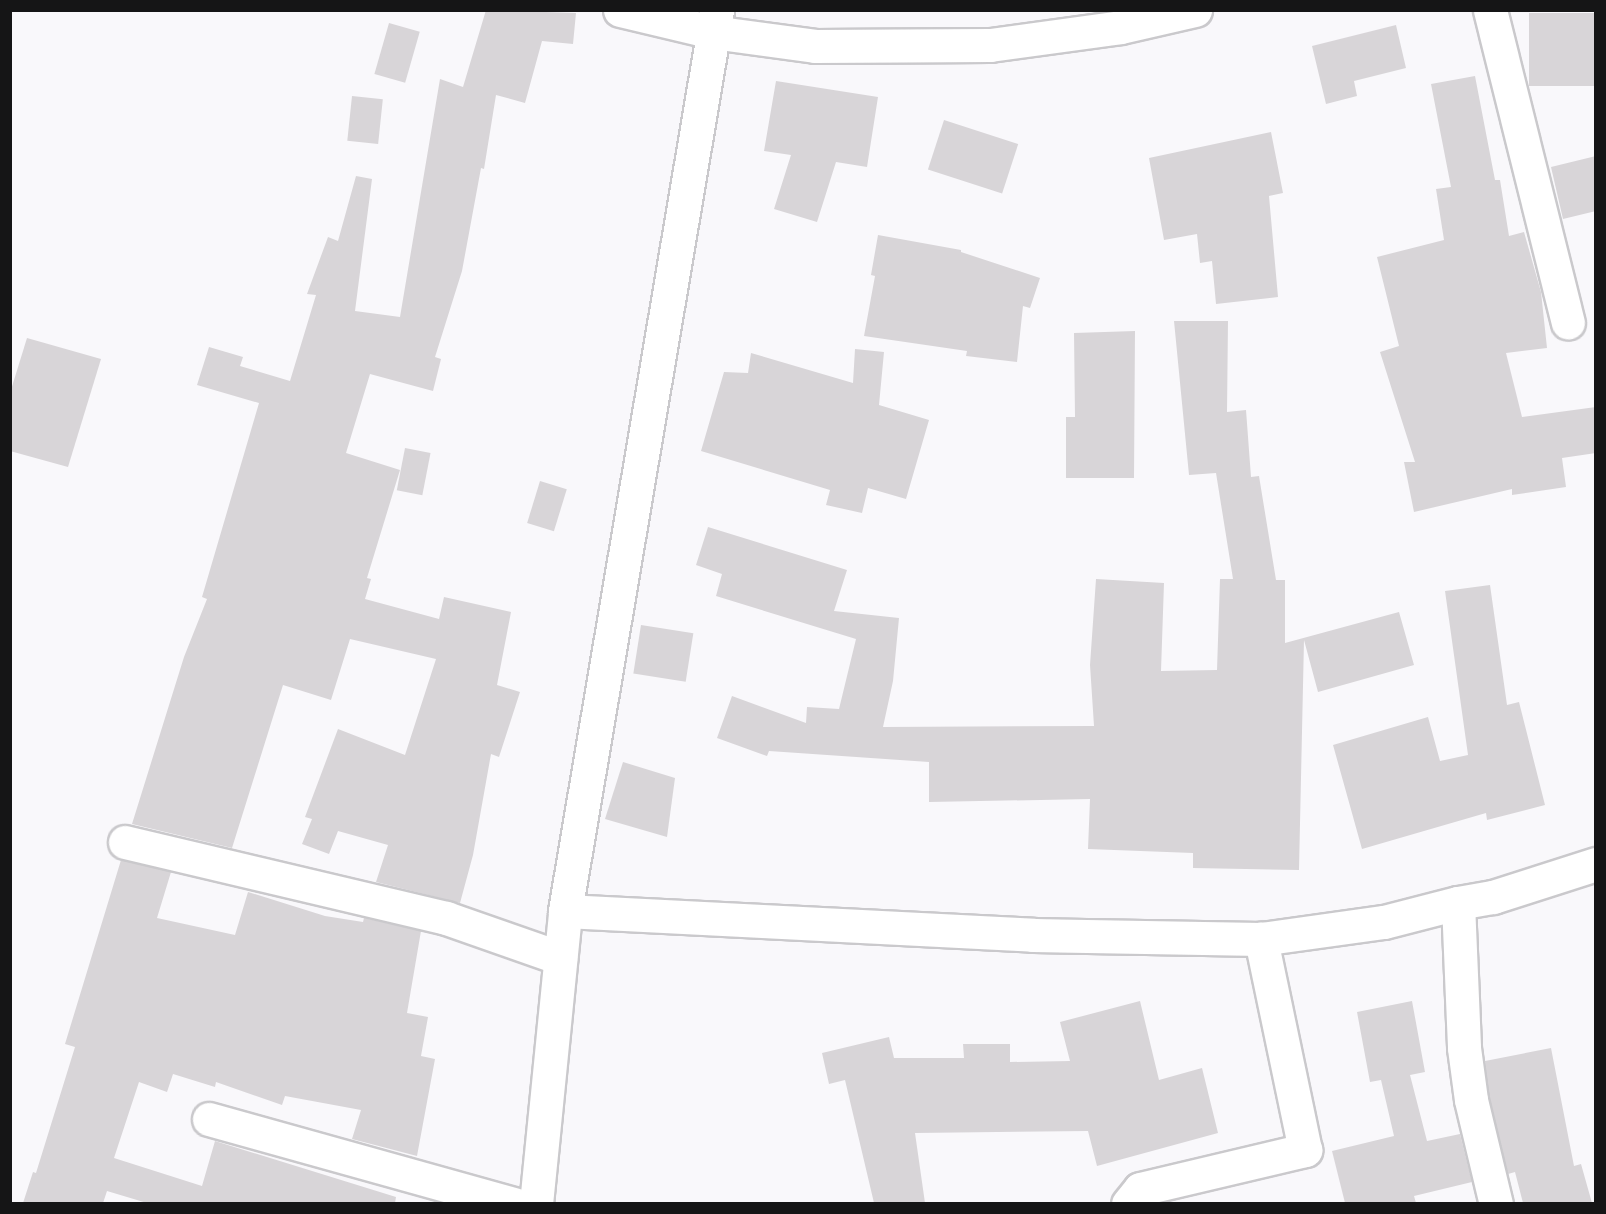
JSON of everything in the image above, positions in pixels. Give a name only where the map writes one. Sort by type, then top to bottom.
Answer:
[{"type":"street","points":[[620,10],[715,21],[814,46],[990,45],[1121,27],[1195,10]]},
{"type":"street","points":[[1490,10],[1568,322]]},
{"type":"street","points":[[536,1203],[565,911],[715,21]]},
{"type":"street","points":[[125,842],[446,918],[560,958]]},
{"type":"street","points":[[565,911],[1033,935],[1261,939],[1384,922],[1458,903],[1493,897],[1596,864]]},
{"type":"street","points":[[1458,903],[1464,1048],[1471,1100],[1496,1203]]},
{"type":"street","points":[[1128,1203],[1140,1189],[1305,1150],[1261,939]]},
{"type":"street","points":[[209,1119],[514,1203]]},
{"type":"building","points":[[486,10],[576,13],[573,44],[542,41],[525,103],[496,95],[484,169],[481,168],[462,271],[435,357],[441,359],[433,391],[370,374],[346,453],[400,470],[367,578],[371,579],[365,599],[439,619],[444,597],[511,612],[497,685],[520,692],[499,757],[491,754],[473,855],[460,903],[376,882],[388,845],[338,831],[329,854],[302,844],[312,819],[305,817],[338,729],[405,755],[436,659],[350,639],[331,700],[283,685],[232,848],[132,824],[184,657],[207,599],[202,597],[259,403],[197,385],[209,347],[243,357],[240,366],[290,381],[316,295],[307,294],[328,237],[338,241],[356,176],[372,179],[355,311],[400,317],[440,79],[463,87]]},
{"type":"building","points":[[1529,13],[1596,13],[1596,86],[1529,86]]},
{"type":"building","points":[[389,23],[420,32],[405,83],[374,74]]},
{"type":"building","points":[[1396,25],[1406,68],[1354,81],[1357,96],[1326,104],[1312,46]]},
{"type":"building","points":[[1475,76],[1495,180],[1500,180],[1509,236],[1524,232],[1541,292],[1547,348],[1506,353],[1522,417],[1596,407],[1596,453],[1562,458],[1566,487],[1512,495],[1512,489],[1414,512],[1404,462],[1415,462],[1380,352],[1399,346],[1377,257],[1444,240],[1436,189],[1451,187],[1431,84]]},
{"type":"building","points":[[776,81],[878,97],[867,167],[836,162],[817,222],[774,209],[791,155],[764,151]]},
{"type":"building","points":[[352,96],[383,99],[378,144],[347,141]]},
{"type":"building","points":[[944,120],[1018,144],[1002,194],[928,169]]},
{"type":"building","points":[[1271,132],[1283,193],[1269,196],[1278,297],[1216,304],[1212,261],[1200,263],[1197,234],[1164,240],[1149,158]]},
{"type":"building","points":[[1596,156],[1596,211],[1563,219],[1551,167]]},
{"type":"building","points":[[878,235],[961,250],[961,252],[1040,278],[1030,308],[1023,306],[1017,362],[966,356],[967,351],[864,336],[875,276],[871,275]]},
{"type":"building","points":[[1174,321],[1228,321],[1227,412],[1246,410],[1251,477],[1259,476],[1276,580],[1285,580],[1285,643],[1399,612],[1414,665],[1318,692],[1304,640],[1299,870],[1193,868],[1193,853],[1088,849],[1090,799],[929,802],[929,762],[769,751],[767,756],[717,738],[732,696],[806,723],[807,707],[839,709],[856,639],[716,596],[722,574],[696,565],[708,527],[847,570],[834,611],[899,618],[893,681],[883,727],[1094,726],[1090,665],[1096,579],[1164,583],[1161,671],[1217,670],[1220,579],[1233,579],[1216,473],[1189,475]]},
{"type":"building","points":[[1135,331],[1134,478],[1066,478],[1066,417],[1075,417],[1074,333]]},
{"type":"building","points":[[27,338],[101,359],[68,467],[10,451],[10,393]]},
{"type":"building","points":[[855,349],[884,352],[879,405],[929,420],[906,499],[868,488],[862,513],[826,505],[830,490],[701,451],[724,372],[748,373],[751,353],[853,383]]},
{"type":"building","points":[[405,448],[431,453],[422,495],[397,490]]},
{"type":"building","points":[[540,481],[567,489],[554,531],[527,523]]},
{"type":"building","points":[[1490,585],[1507,705],[1519,702],[1545,805],[1487,820],[1486,813],[1362,849],[1333,745],[1428,717],[1440,761],[1468,755],[1445,591]]},
{"type":"building","points":[[641,625],[693,633],[686,682],[633,673]]},
{"type":"building","points":[[623,762],[675,778],[667,837],[605,819]]},
{"type":"building","points":[[121,860],[171,872],[157,918],[235,935],[248,892],[325,916],[363,922],[364,918],[421,931],[407,1013],[428,1017],[421,1056],[435,1059],[417,1156],[352,1139],[361,1110],[285,1096],[282,1105],[216,1082],[215,1087],[173,1074],[167,1092],[139,1082],[114,1158],[202,1186],[215,1141],[396,1197],[395,1203],[147,1203],[107,1191],[103,1203],[23,1203],[33,1172],[36,1173],[75,1047],[65,1044]]},
{"type":"building","points":[[1140,1001],[1159,1080],[1202,1068],[1218,1133],[1097,1166],[1088,1131],[915,1133],[925,1203],[874,1203],[845,1080],[829,1084],[822,1053],[889,1037],[894,1058],[964,1058],[963,1044],[1010,1044],[1010,1062],[1070,1061],[1060,1022]]},
{"type":"building","points":[[1412,1001],[1425,1072],[1410,1075],[1427,1141],[1460,1134],[1472,1182],[1414,1196],[1416,1203],[1345,1203],[1332,1151],[1394,1136],[1381,1080],[1370,1082],[1357,1012]]},
{"type":"building","points":[[1551,1048],[1574,1166],[1581,1164],[1592,1203],[1523,1203],[1515,1172],[1508,1174],[1489,1097],[1485,1061]]}]
